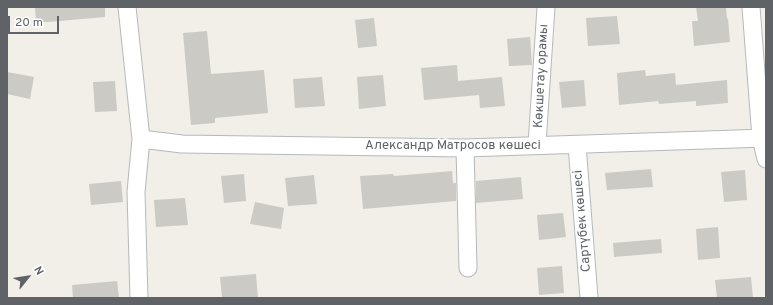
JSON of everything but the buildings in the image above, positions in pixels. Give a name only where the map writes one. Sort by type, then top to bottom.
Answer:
[{"type":"street","points":[[127,7],[141,139],[136,192],[138,298]]},
{"type":"street","name":"Көкшетау орамы","points":[[538,145],[546,7]]},
{"type":"street","points":[[751,7],[766,159]]},
{"type":"street","name":"Александр Матросов көшесі","points":[[141,139],[182,144],[465,148],[764,138]]},
{"type":"street","name":"Сартүбек көшесі","points":[[577,145],[589,298]]},
{"type":"street","points":[[465,148],[468,268]]}]
